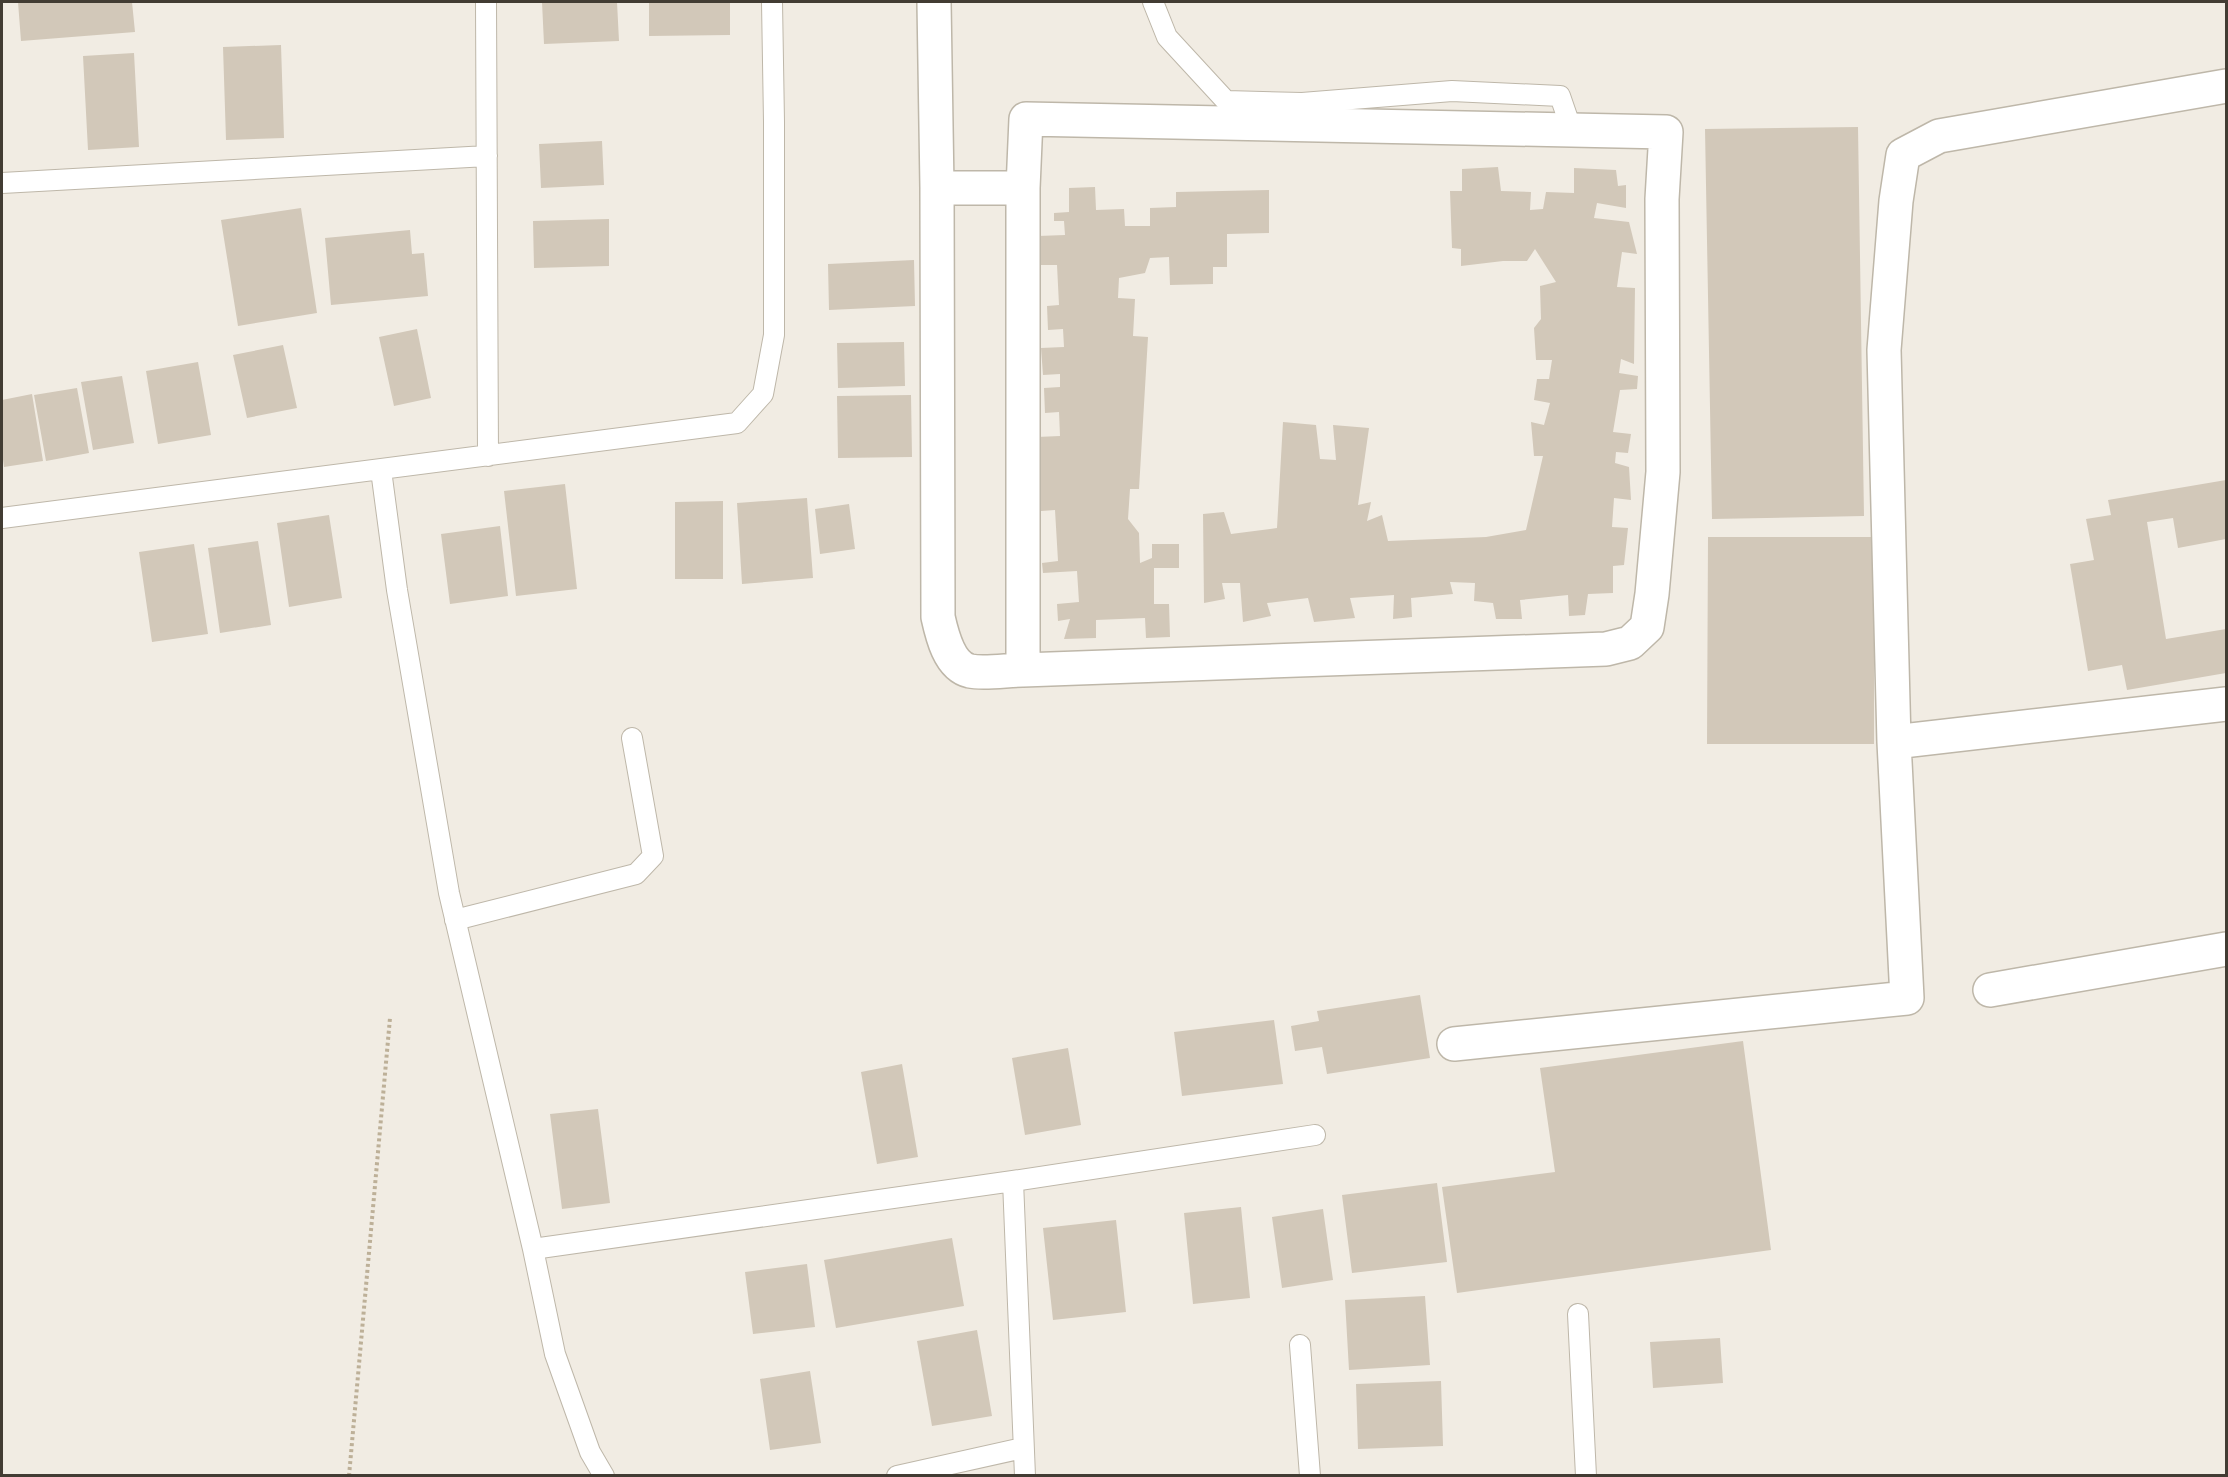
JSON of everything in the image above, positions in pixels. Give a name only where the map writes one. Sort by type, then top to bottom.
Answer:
[{"type":"street","points":[[934,2],[938,617],[945,643],[959,665],[970,671],[1023,670],[1606,649],[1630,643],[1647,627],[1663,472],[1662,199],[1666,132],[1571,128],[1026,119],[1023,188],[1023,670]]},
{"type":"street","points":[[1454,1044],[1907,998],[1894,742],[1884,350],[1896,201],[1904,156],[1939,136],[2226,87]]},
{"type":"street","points":[[937,188],[1023,188]]},
{"type":"street","points":[[1894,742],[2226,704]]},
{"type":"street","points":[[1990,990],[2226,949]]},
{"type":"lane","points":[[486,2],[488,456]]},
{"type":"lane","points":[[2,518],[737,423],[763,394],[774,335],[772,2]]},
{"type":"lane","points":[[1154,2],[1167,37],[1226,102],[1302,103],[1452,91],[1560,96],[1571,128]]},
{"type":"lane","points":[[2,183],[487,156]]},
{"type":"lane","points":[[381,470],[397,590],[455,920],[533,1249],[555,1354],[590,1452],[604,1476]]},
{"type":"lane","points":[[455,920],[636,874],[652,856],[632,738]]},
{"type":"lane","points":[[533,1249],[1013,1181],[1315,1135]]},
{"type":"lane","points":[[1013,1181],[1025,1476]]},
{"type":"lane","points":[[1578,1314],[1586,1476]]},
{"type":"lane","points":[[1300,1345],[1310,1476]]},
{"type":"lane","points":[[897,1476],[1023,1448]]},
{"type":"path","points":[[349,1476],[390,1018]]},
{"type":"building","points":[[18,2],[132,2],[135,32],[21,41]]},
{"type":"building","points":[[542,2],[617,2],[619,41],[544,44]]},
{"type":"building","points":[[649,2],[730,2],[730,35],[649,36]]},
{"type":"building","points":[[281,45],[284,138],[226,140],[223,47]]},
{"type":"building","points":[[134,53],[139,147],[88,150],[83,56]]},
{"type":"building","points":[[1858,127],[1864,516],[1712,519],[1705,129]]},
{"type":"building","points":[[602,141],[604,185],[541,188],[539,144]]},
{"type":"building","points":[[1498,167],[1501,191],[1531,192],[1530,210],[1543,209],[1546,192],[1574,193],[1574,168],[1616,170],[1618,186],[1626,185],[1626,208],[1597,203],[1594,218],[1629,222],[1637,254],[1622,252],[1617,287],[1635,288],[1634,364],[1621,359],[1619,373],[1638,376],[1637,389],[1620,390],[1613,432],[1631,434],[1628,453],[1616,452],[1615,463],[1629,467],[1631,500],[1614,498],[1612,527],[1628,528],[1624,565],[1613,566],[1613,593],[1588,594],[1585,615],[1569,616],[1568,595],[1520,600],[1522,619],[1496,619],[1493,603],[1474,601],[1475,583],[1450,582],[1453,594],[1411,598],[1412,617],[1393,619],[1394,595],[1350,598],[1355,618],[1314,622],[1308,598],[1267,603],[1271,616],[1243,622],[1240,583],[1222,583],[1225,599],[1204,603],[1203,514],[1224,512],[1231,534],[1277,528],[1283,422],[1316,425],[1320,459],[1336,460],[1333,425],[1369,428],[1358,505],[1371,502],[1367,521],[1382,515],[1388,541],[1486,537],[1526,530],[1543,456],[1534,456],[1531,422],[1544,425],[1550,403],[1534,400],[1537,379],[1549,379],[1552,360],[1536,360],[1534,328],[1541,319],[1540,286],[1556,282],[1535,249],[1527,261],[1503,261],[1461,266],[1461,249],[1452,248],[1450,191],[1462,191],[1462,169]]},
{"type":"building","points":[[1095,187],[1096,210],[1124,209],[1125,226],[1150,226],[1150,208],[1176,207],[1176,192],[1269,190],[1269,233],[1227,234],[1227,267],[1213,267],[1213,284],[1170,285],[1169,257],[1150,258],[1145,273],[1119,278],[1118,298],[1135,299],[1133,336],[1148,337],[1139,489],[1130,489],[1128,519],[1139,533],[1140,563],[1152,558],[1152,544],[1179,544],[1179,568],[1154,568],[1154,604],[1169,604],[1170,637],[1146,638],[1145,618],[1096,620],[1096,638],[1064,639],[1070,619],[1058,621],[1057,604],[1079,602],[1077,571],[1043,573],[1042,563],[1058,561],[1055,510],[1041,511],[1037,437],[1060,436],[1059,412],[1045,413],[1044,388],[1060,387],[1060,374],[1043,375],[1041,348],[1064,347],[1063,329],[1048,330],[1047,306],[1059,305],[1057,265],[1040,265],[1038,236],[1065,235],[1064,221],[1054,221],[1054,213],[1069,212],[1069,188]]},
{"type":"building","points":[[301,208],[317,313],[238,326],[221,220]]},
{"type":"building","points":[[609,219],[609,266],[534,268],[533,221]]},
{"type":"building","points":[[410,230],[412,254],[424,253],[428,296],[331,305],[325,238]]},
{"type":"building","points":[[914,260],[915,306],[829,310],[828,264]]},
{"type":"building","points":[[417,329],[431,398],[394,406],[379,337]]},
{"type":"building","points":[[904,342],[905,386],[838,388],[837,343]]},
{"type":"building","points":[[283,345],[297,408],[247,418],[233,355]]},
{"type":"building","points":[[198,362],[211,435],[158,444],[146,371]]},
{"type":"building","points":[[122,376],[134,443],[93,450],[81,382]]},
{"type":"building","points":[[77,388],[89,453],[46,461],[34,395]]},
{"type":"building","points":[[32,394],[43,461],[4,467],[2,400]]},
{"type":"building","points":[[911,395],[912,457],[838,458],[837,396]]},
{"type":"building","points":[[2226,480],[2226,539],[2178,548],[2173,518],[2147,522],[2166,639],[2226,629],[2226,673],[2127,690],[2122,665],[2088,671],[2070,564],[2094,560],[2086,519],[2111,515],[2108,500]]},
{"type":"building","points":[[565,484],[577,589],[516,596],[504,491]]},
{"type":"building","points":[[807,498],[813,578],[742,584],[737,503]]},
{"type":"building","points":[[723,501],[723,579],[675,579],[675,502]]},
{"type":"building","points":[[849,504],[855,549],[820,554],[815,509]]},
{"type":"building","points":[[329,515],[342,598],[289,607],[277,523]]},
{"type":"building","points":[[500,526],[508,596],[450,604],[441,534]]},
{"type":"building","points":[[1708,537],[1874,537],[1874,744],[1707,744]]},
{"type":"building","points":[[258,541],[271,625],[220,633],[208,548]]},
{"type":"building","points":[[194,544],[208,634],[152,642],[139,552]]},
{"type":"building","points":[[1420,995],[1430,1058],[1327,1074],[1322,1047],[1295,1051],[1291,1026],[1319,1021],[1317,1011]]},
{"type":"building","points":[[1274,1020],[1283,1084],[1182,1096],[1174,1032]]},
{"type":"building","points":[[1743,1041],[1771,1250],[1457,1293],[1442,1187],[1555,1172],[1540,1068]]},
{"type":"building","points":[[1068,1048],[1081,1125],[1025,1135],[1012,1058]]},
{"type":"building","points":[[902,1064],[918,1157],[877,1164],[861,1072]]},
{"type":"building","points":[[598,1109],[610,1203],[562,1209],[550,1114]]},
{"type":"building","points":[[1437,1183],[1447,1262],[1352,1273],[1342,1195]]},
{"type":"building","points":[[1241,1207],[1250,1298],[1193,1304],[1184,1213]]},
{"type":"building","points":[[1323,1209],[1333,1280],[1282,1288],[1272,1217]]},
{"type":"building","points":[[1116,1220],[1126,1312],[1053,1320],[1043,1228]]},
{"type":"building","points":[[952,1238],[964,1306],[836,1328],[824,1260]]},
{"type":"building","points":[[807,1264],[815,1327],[753,1334],[745,1272]]},
{"type":"building","points":[[1425,1296],[1430,1365],[1349,1370],[1345,1300]]},
{"type":"building","points":[[977,1330],[992,1416],[932,1426],[917,1341]]},
{"type":"building","points":[[1720,1338],[1723,1383],[1653,1388],[1650,1342]]},
{"type":"building","points":[[810,1371],[821,1443],[770,1450],[760,1379]]},
{"type":"building","points":[[1441,1381],[1443,1446],[1358,1449],[1356,1384]]}]
